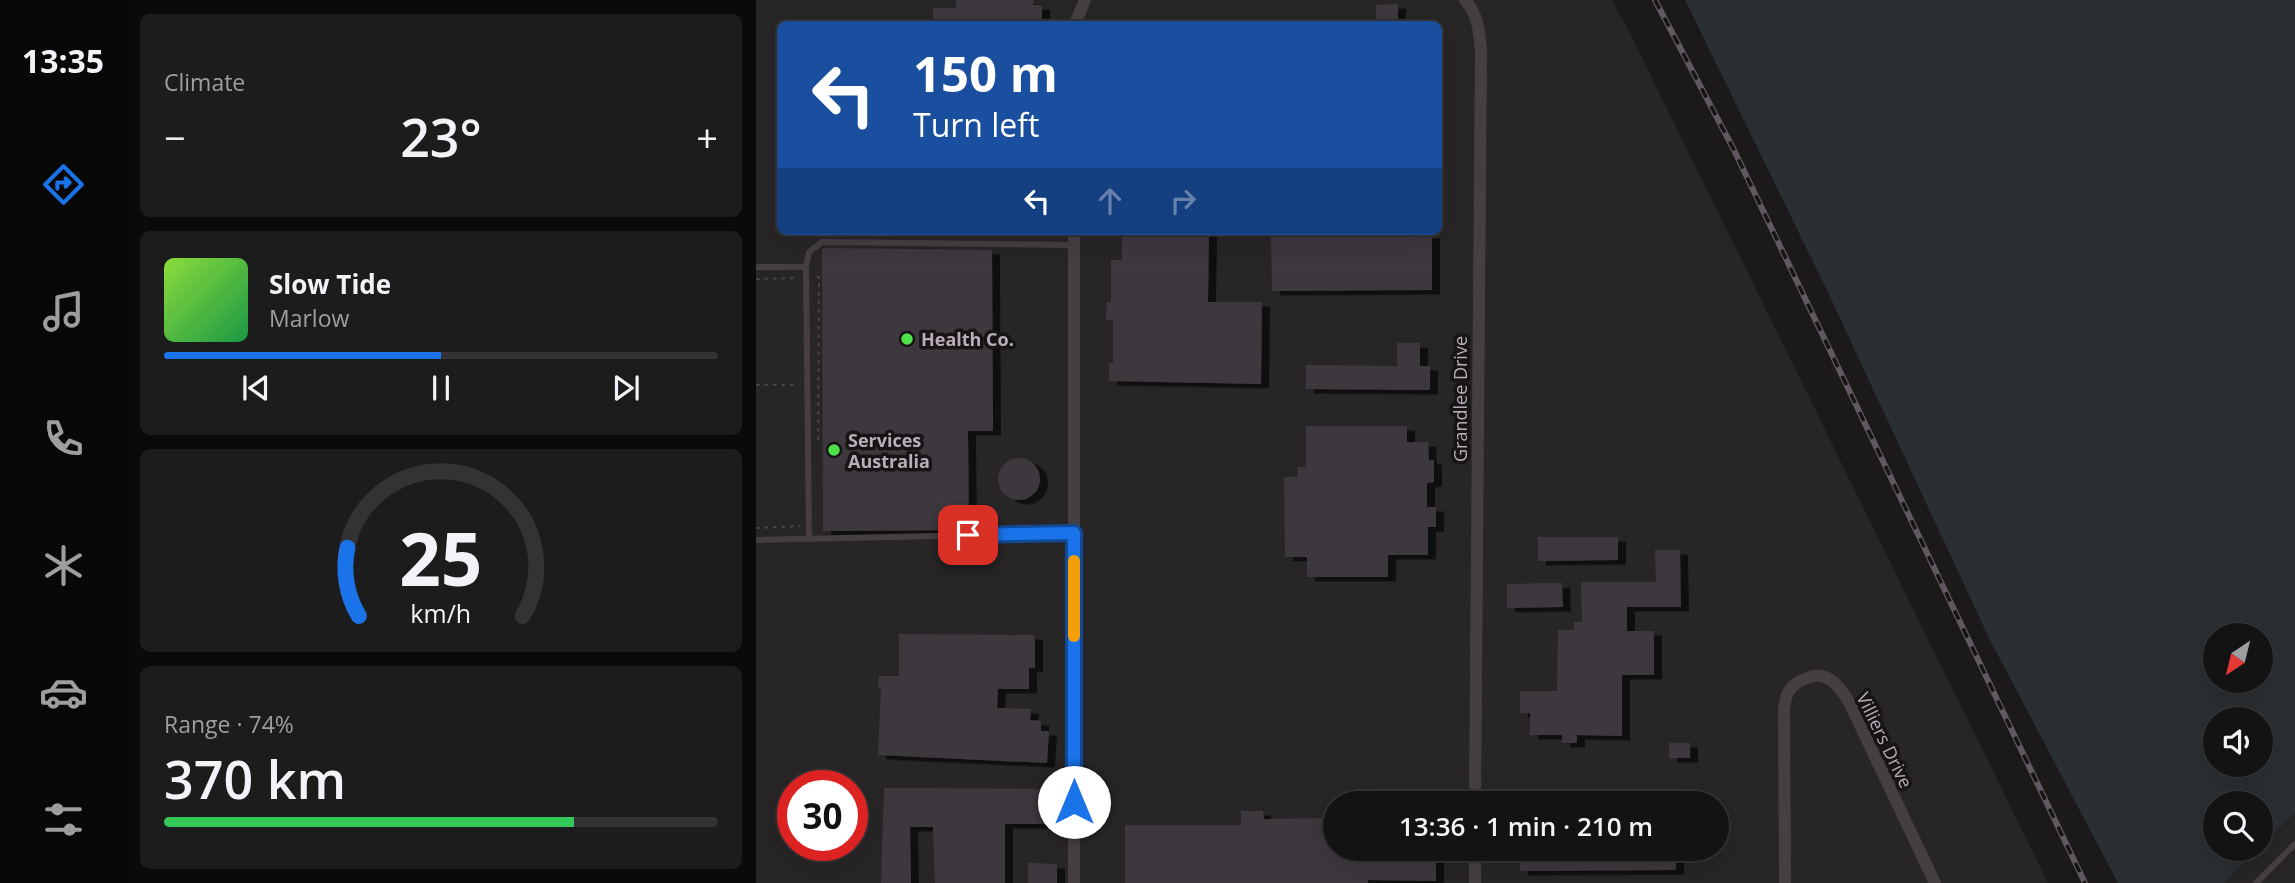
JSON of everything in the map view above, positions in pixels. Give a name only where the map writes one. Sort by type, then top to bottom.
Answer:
[{"type":"street","points":[[1076,21],[1086,0]]},
{"type":"street","name":"Grandlee Drive","points":[[1465,0],[1473,9],[1478,24],[1480,50],[1475,791]]},
{"type":"street","points":[[1074,235],[1074,883]]},
{"type":"street","name":"Villiers Drive","points":[[1785,883],[1784,708],[1789,691],[1800,681],[1825,677],[1839,687],[1849,702],[1935,883]]},
{"type":"street","points":[[1475,861],[1475,883]]},
{"type":"lane","points":[[809,537],[806,267],[809,253],[822,242],[1074,246]]},
{"type":"lane","points":[[756,267],[806,267]]},
{"type":"lane","points":[[756,540],[1074,533]]},
{"type":"lane","points":[[2256,883],[2295,844]]},
{"type":"path","points":[[756,279],[819,277],[818,449]]},
{"type":"path","points":[[756,385],[807,385]]},
{"type":"path","points":[[756,527],[808,526]]},
{"type":"shaded area","points":[[756,0],[1611,0],[1624,21],[2048,883],[756,883]]},
{"type":"shaded area","points":[[1685,0],[2295,0],[2295,813],[2273,835],[2273,791],[2203,791],[2203,861],[2247,861],[2224,883],[2118,883],[1989,638],[1824,284]]},
{"type":"shaded area","points":[[2295,813],[2295,883],[2224,883],[2248,861],[2273,861],[2273,836]]},
{"type":"building","points":[[956,0],[1033,0],[1033,5],[1042,5],[1042,21],[933,19],[933,8],[956,8]]},
{"type":"building","points":[[1398,4],[1398,21],[1376,21],[1376,5]]},
{"type":"building","points":[[1122,235],[1209,235],[1208,302],[1262,302],[1261,384],[1109,381],[1109,363],[1113,363],[1113,320],[1106,320],[1107,302],[1111,302],[1111,260],[1122,260]]},
{"type":"building","points":[[1271,235],[1432,235],[1432,290],[1272,291]]},
{"type":"building","name":"Health Co.","points":[[824,248],[992,250],[993,431],[968,431],[969,530],[823,531]]},
{"type":"building","points":[[1397,343],[1420,343],[1420,366],[1430,366],[1430,390],[1306,389],[1306,365],[1397,366]]},
{"type":"building","points":[[1306,426],[1407,426],[1407,442],[1428,442],[1429,460],[1434,460],[1434,482],[1427,483],[1427,507],[1436,507],[1436,527],[1428,527],[1428,555],[1388,555],[1388,577],[1307,577],[1307,557],[1285,557],[1284,477],[1298,477],[1298,467],[1306,467]]},
{"type":"building","points":[[1019,458],[1034,464],[1040,479],[1034,494],[1019,500],[1004,494],[998,479],[1004,464]]},
{"type":"building","points":[[1538,537],[1618,537],[1618,560],[1538,561]]},
{"type":"building","points":[[1655,550],[1680,550],[1681,607],[1627,607],[1627,631],[1654,631],[1654,675],[1622,675],[1622,736],[1577,735],[1577,743],[1562,743],[1562,735],[1530,735],[1530,713],[1520,713],[1520,691],[1557,691],[1558,630],[1574,630],[1574,622],[1582,622],[1581,582],[1656,582]]},
{"type":"building","points":[[1562,583],[1563,607],[1507,608],[1507,584]]},
{"type":"building","points":[[899,634],[1035,635],[1035,668],[1029,668],[1029,689],[998,689],[997,708],[1031,709],[1030,720],[1041,721],[1041,731],[1049,731],[1047,763],[878,755],[881,688],[878,688],[879,676],[899,676]]},
{"type":"building","points":[[1669,743],[1690,743],[1690,758],[1669,758]]},
{"type":"building","points":[[884,788],[1048,789],[1047,824],[1005,824],[1005,883],[935,883],[933,827],[910,827],[911,883],[881,883]]},
{"type":"building","points":[[1241,811],[1263,811],[1264,819],[1323,818],[1323,861],[1436,861],[1436,881],[1125,883],[1125,825],[1241,825]]},
{"type":"building","points":[[1520,861],[1676,861],[1676,870],[1520,871]]},
{"type":"building","points":[[1028,863],[1057,864],[1057,883],[1028,883]]},
{"type":"railway","points":[[1655,0],[1734,150],[2085,883]]},
{"type":"slow traffic","points":[[1074,561],[1074,636]]},
{"type":"place","name":"Health Co.","points":[[907,339]]},
{"type":"place","name":"Services Australia","points":[[834,450]]},
{"type":"route","points":[[968,535],[1074,533],[1074,802]]}]
